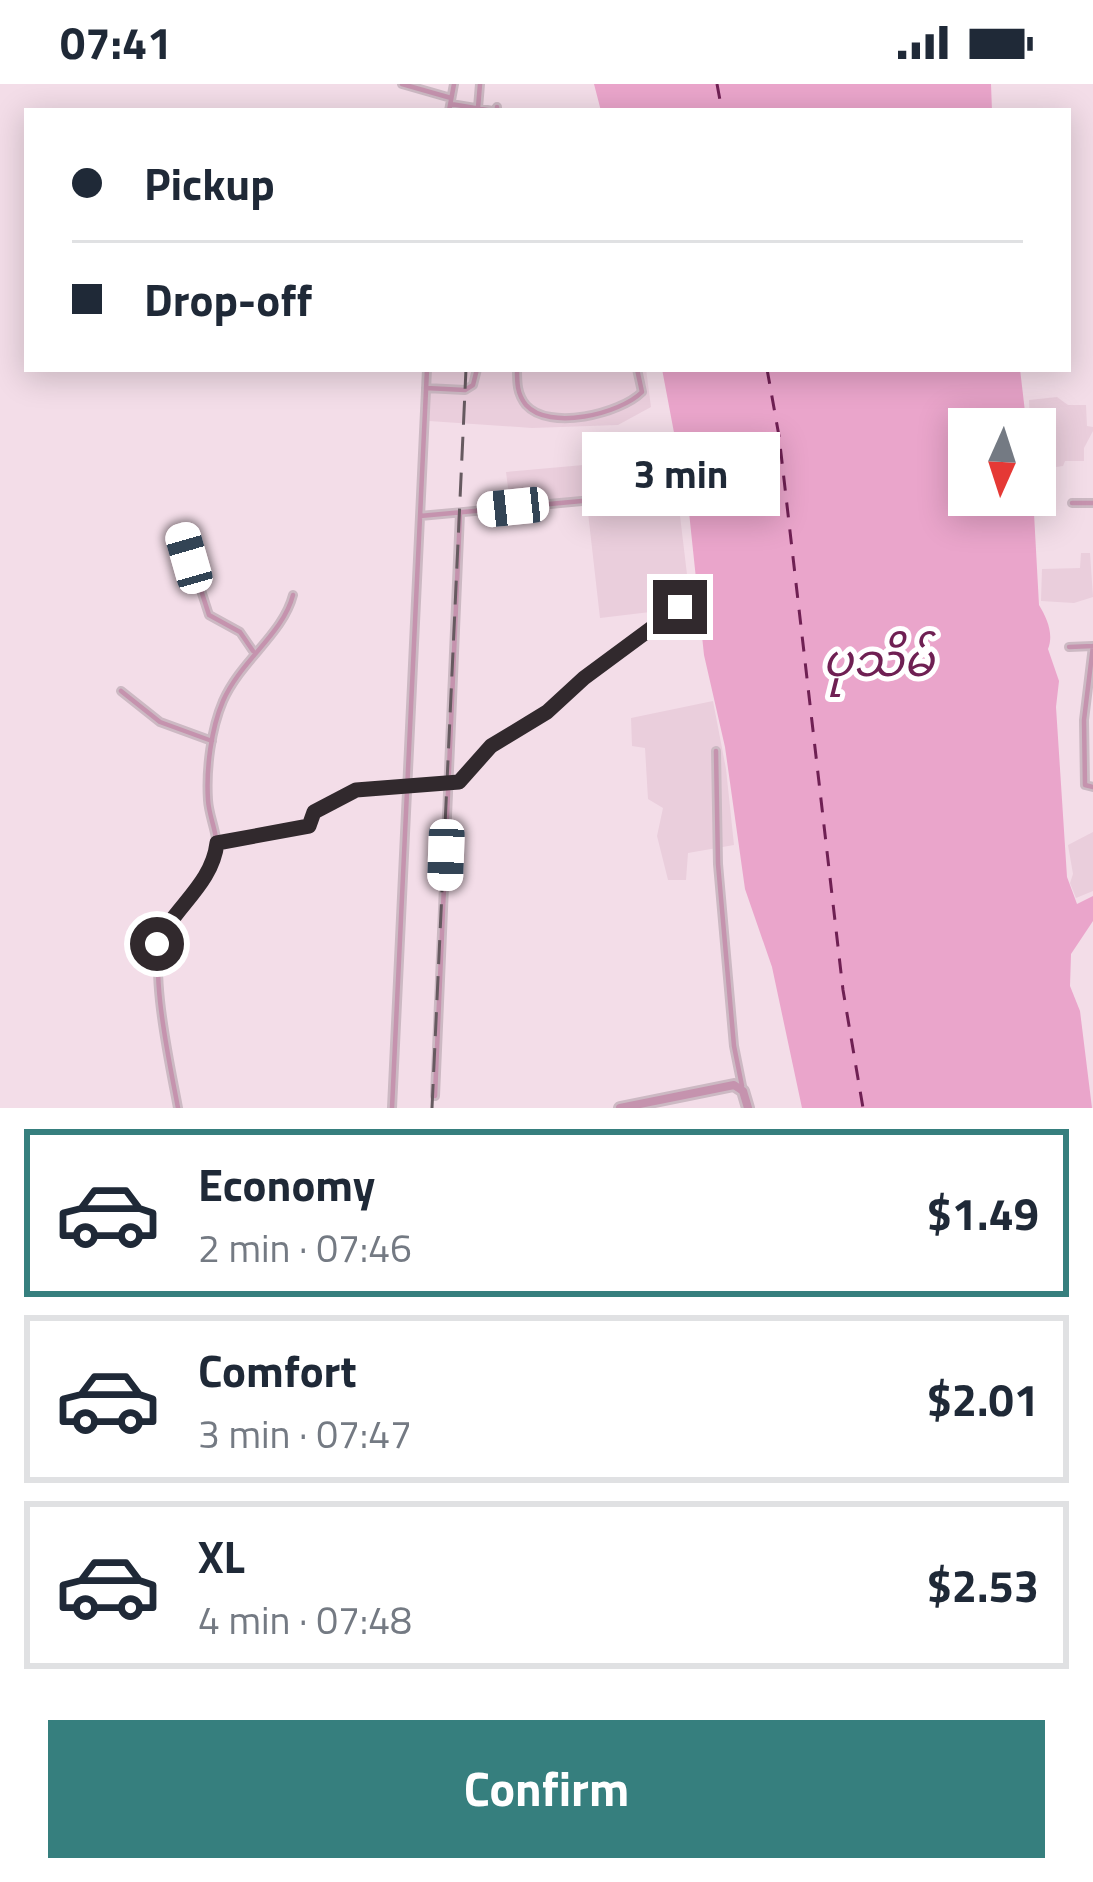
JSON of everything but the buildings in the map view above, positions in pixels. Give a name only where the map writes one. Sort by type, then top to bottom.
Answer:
[{"type":"street","points":[[402,84],[450,104],[454,84]]},
{"type":"street","points":[[480,88],[494,93]]},
{"type":"street","points":[[392,1108],[427,372]]},
{"type":"street","points":[[426,388],[465,389],[472,385],[476,372]]},
{"type":"street","points":[[517,372],[524,404],[538,415],[597,416],[630,403],[642,392],[638,372]]},
{"type":"street","points":[[420,516],[646,494]]},
{"type":"street","points":[[1072,503],[1093,503]]},
{"type":"street","points":[[435,1096],[460,513]]},
{"type":"street","points":[[181,529],[208,615],[240,632],[253,652]]},
{"type":"street","points":[[178,1108],[161,1005],[157,944],[209,873],[217,843],[208,800],[212,741],[221,705],[253,652],[285,619],[293,595]]},
{"type":"street","points":[[217,843],[309,826],[314,812],[356,790],[459,782],[491,746],[547,712],[584,678],[680,607]]},
{"type":"street","points":[[1069,647],[1093,646],[1085,785],[1093,787]]},
{"type":"street","points":[[121,691],[160,722],[212,741]]},
{"type":"street","points":[[399,722],[410,723]]},
{"type":"street","points":[[716,752],[718,864],[734,1046],[748,1108]]},
{"type":"street","points":[[620,1108],[725,1086],[743,1091]]},
{"type":"shaded area","points":[[431,372],[646,372],[651,407],[618,425],[532,428],[429,421]]},
{"type":"shaded area","points":[[1057,397],[1068,405],[1086,405],[1087,426],[1093,431],[1084,448],[1084,461],[1065,461],[1056,467],[1056,408],[1029,408],[1029,400]]},
{"type":"shaded area","points":[[673,457],[691,608],[682,616],[651,621],[650,612],[600,618],[587,504],[511,510],[506,472]]},
{"type":"shaded area","points":[[1081,553],[1090,553],[1093,597],[1074,603],[1041,601],[1042,569],[1080,568]]},
{"type":"shaded area","points":[[713,701],[734,845],[688,853],[686,880],[668,880],[657,836],[663,808],[648,799],[645,748],[632,746],[631,718]]},
{"type":"shaded area","points":[[1093,832],[1093,891],[1076,898],[1070,883],[1068,845]]},
{"type":"water","points":[[594,84],[991,84],[992,108],[600,108]]},
{"type":"water","name":"ပုသိမ်","points":[[663,372],[1020,372],[1025,408],[948,408],[948,516],[1034,516],[1039,605],[1049,626],[1048,649],[1059,681],[1056,707],[1067,877],[1077,904],[1093,896],[1093,921],[1071,954],[1070,986],[1080,1011],[1092,1108],[802,1108],[772,967],[745,889],[725,747],[704,655],[689,512]]},
{"type":"ferry route","points":[[717,84],[721,108]]},
{"type":"ferry route","points":[[768,372],[779,436],[843,990],[863,1108]]},
{"type":"railway","points":[[432,1108],[466,372]]},
{"type":"route","points":[[157,944],[209,873],[217,843],[309,826],[314,812],[356,790],[459,782],[491,746],[547,712],[584,678],[680,607]]}]
